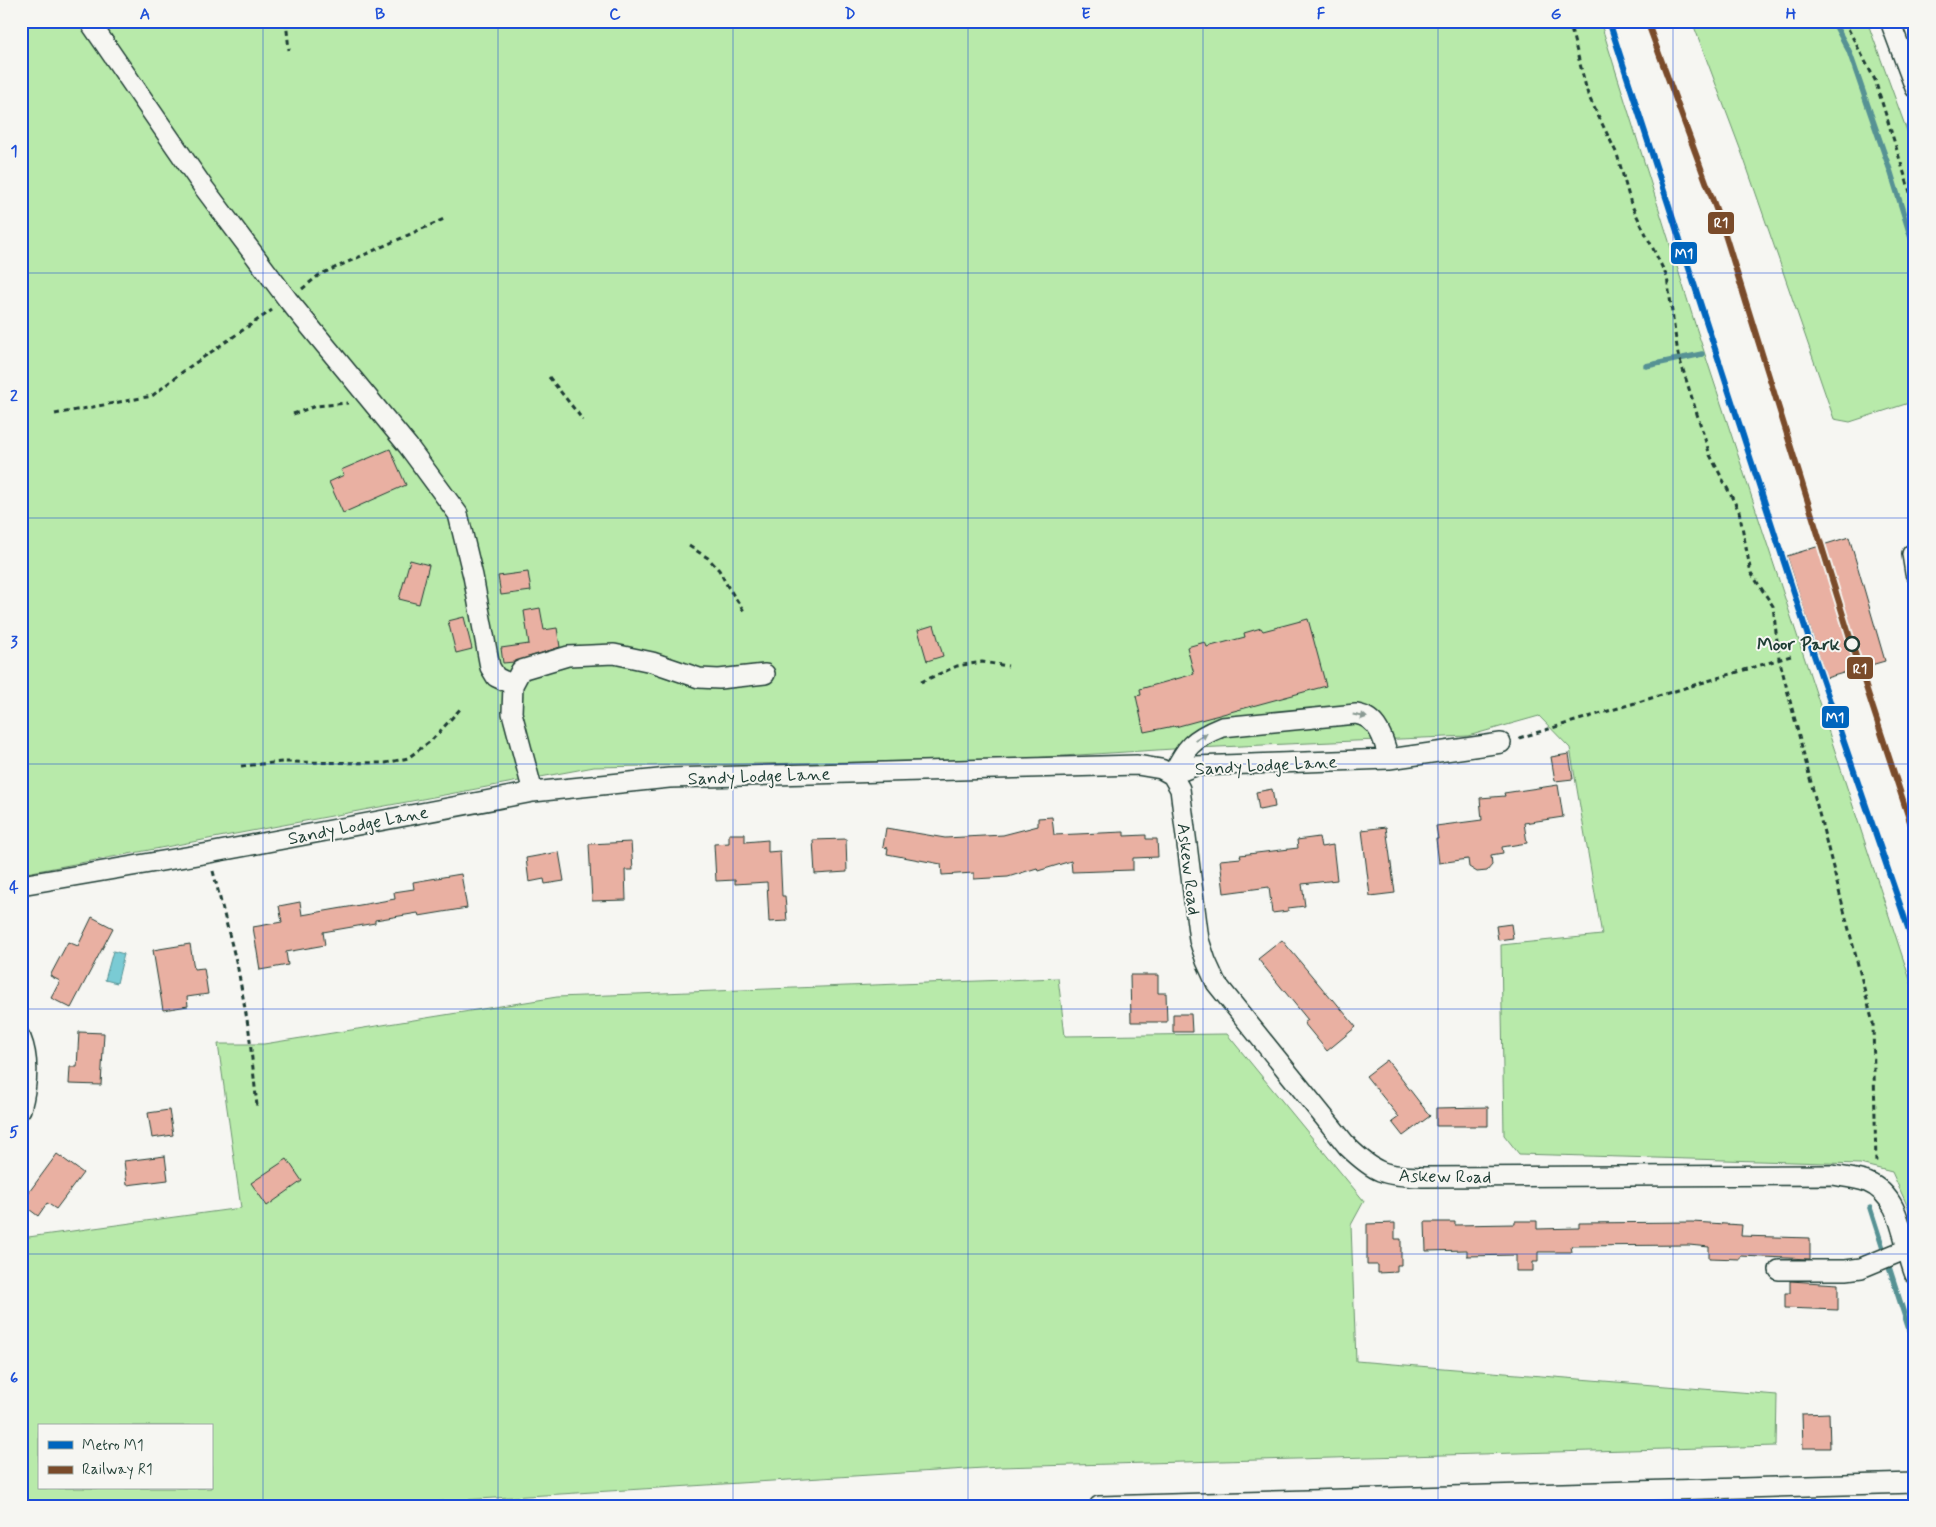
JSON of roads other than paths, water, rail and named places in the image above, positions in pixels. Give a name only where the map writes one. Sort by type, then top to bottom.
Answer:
[{"type":"street","points":[[90,21],[204,188],[288,300],[408,446],[458,514],[473,576],[490,668],[496,677],[513,685]]},
{"type":"street","points":[[1890,21],[1915,88]]},
{"type":"street","points":[[1912,554],[1915,573]]},
{"type":"street","points":[[533,792],[512,713],[513,685],[521,670],[568,656],[614,654],[652,662],[699,678],[719,679],[765,674]]},
{"type":"street","points":[[1172,775],[1183,754],[1192,743],[1206,733],[1222,727],[1356,714],[1365,716],[1372,721],[1384,739],[1389,759]]},
{"type":"street","name":"Sandy Lodge Lane","points":[[21,884],[209,853],[533,792],[669,778],[1137,765],[1161,769],[1172,775],[1195,766],[1389,759],[1509,740]]},
{"type":"street","name":"Askew Road","points":[[1172,775],[1180,789],[1198,940],[1216,983],[1348,1146],[1373,1169],[1386,1174],[1422,1177],[1832,1176],[1859,1180],[1877,1188],[1890,1200],[1895,1210],[1915,1275]]},
{"type":"street","points":[[21,1038],[26,1070],[26,1085],[21,1109]]},
{"type":"street","points":[[1779,1270],[1846,1270],[1861,1268],[1907,1249]]},
{"type":"street","points":[[1099,1506],[1613,1499],[1915,1483]]},
{"type":"water","points":[[113,951],[124,954],[117,983],[105,980]]},
{"type":"waterway","points":[[1833,21],[1849,51],[1891,173],[1915,251]]},
{"type":"waterway","points":[[1646,366],[1702,354]]},
{"type":"waterway","points":[[1870,1208],[1915,1348]]},
{"type":"metro line","name":"M1","points":[[1609,21],[1814,655],[1915,948]]},
{"type":"rail line","name":"R1","points":[[1647,21],[1723,228],[1852,644],[1915,837]]},
{"type":"place","name":"Moor Park","points":[[1852,644]]}]
